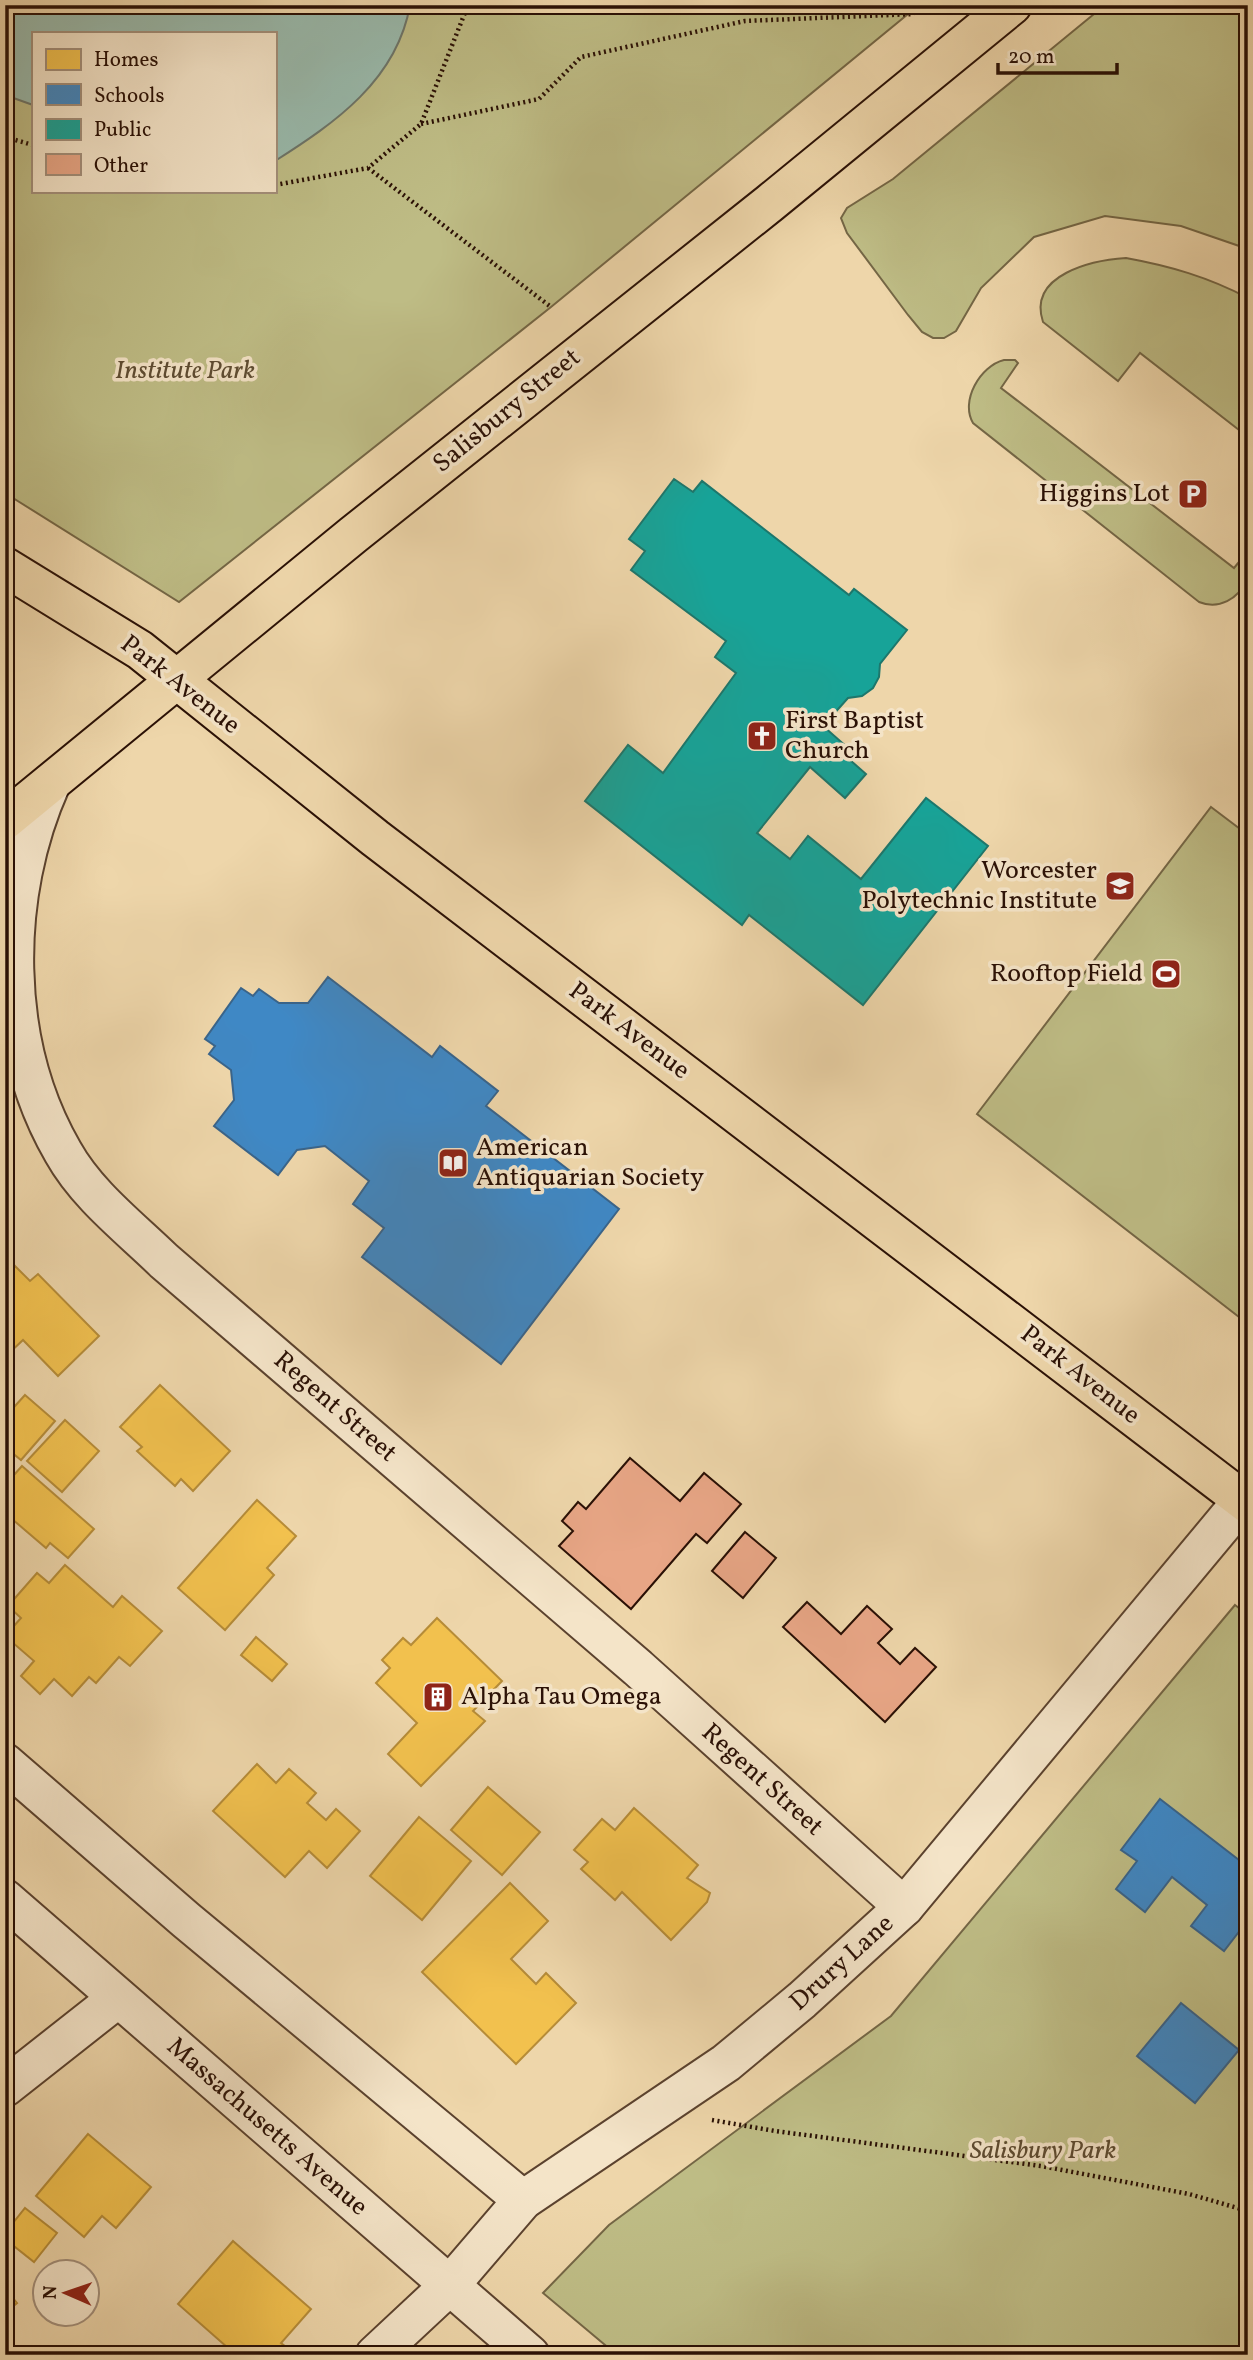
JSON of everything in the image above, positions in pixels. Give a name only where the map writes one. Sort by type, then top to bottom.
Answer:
[{"type":"main road","name":"Salisbury Street","points":[[5,820],[375,517],[770,203],[1012,5]]},
{"type":"main road","name":"Park Avenue","points":[[5,567],[140,650],[375,838],[1245,1502]]},
{"type":"street","name":"Regent Street","points":[[51,783],[33,826],[22,872],[14,947],[18,1009],[32,1077],[51,1129],[64,1154],[93,1193],[164,1261],[638,1668],[904,1907]]},
{"type":"street","name":"Drury Lane","points":[[375,2355],[450,2285],[523,2200],[689,2090],[802,2000],[904,1907],[1245,1502]]},
{"type":"street","points":[[5,1763],[186,1920],[523,2200]]},
{"type":"street","name":"Massachusetts Avenue","points":[[5,1899],[530,2355]]},
{"type":"street","points":[[5,2087],[118,1998]]},
{"type":"path","points":[[421,124],[468,5]]},
{"type":"path","points":[[276,186],[368,168],[421,124],[539,99],[581,57],[745,21],[914,14]]},
{"type":"path","points":[[5,137],[32,145]]},
{"type":"path","points":[[368,168],[551,307]]},
{"type":"path","points":[[689,2090],[713,2122],[1041,2166],[1189,2194],[1248,2211]]},
{"type":"green space","name":"Institute Park","points":[[5,5],[919,5],[551,307],[179,602],[5,493]]},
{"type":"green space","points":[[1105,5],[1248,5],[1248,249],[1181,226],[1105,216],[1034,237],[981,288],[956,331],[944,338],[933,338],[922,332],[908,315],[847,233],[841,218],[847,208],[893,179]]},
{"type":"green space","points":[[1126,258],[1188,273],[1248,298],[1248,437],[1140,353],[1118,381],[1043,322],[1041,306],[1045,292],[1054,281],[1081,266]]},
{"type":"green space","points":[[1004,360],[1015,360],[1018,363],[1001,388],[1234,568],[1248,551],[1248,577],[1239,593],[1221,604],[1199,602],[973,423],[969,405],[975,386],[987,369]]},
{"type":"green space","name":"Rooftop Field","points":[[1211,807],[1248,835],[1248,1324],[977,1114]]},
{"type":"green space","name":"Salisbury Park","points":[[1235,1605],[1248,1615],[1248,2355],[617,2355],[543,2293],[609,2225],[891,2016]]},
{"type":"shaded area","points":[[5,5],[410,5],[403,32],[392,56],[360,97],[320,131],[276,160],[276,32],[32,32],[32,105],[5,95]]},
{"type":"building: Homes","points":[[15,1266],[30,1281],[38,1274],[99,1336],[58,1376],[23,1340],[5,1357],[5,1275]]},
{"type":"building: Homes","points":[[160,1385],[230,1451],[193,1491],[181,1479],[175,1486],[137,1451],[142,1447],[120,1427]]},
{"type":"building: Homes","points":[[25,1395],[55,1421],[21,1460],[5,1447],[5,1417]]},
{"type":"building: Homes","points":[[65,1420],[99,1451],[62,1492],[27,1461]]},
{"type":"building: Homes","points":[[22,1466],[94,1529],[68,1558],[50,1543],[46,1548],[5,1513],[5,1485]]},
{"type":"building: Homes","points":[[257,1500],[296,1536],[267,1568],[274,1575],[225,1630],[178,1588]]},
{"type":"building: Homes","points":[[65,1565],[113,1607],[122,1596],[162,1631],[130,1666],[119,1657],[96,1683],[89,1677],[72,1696],[54,1679],[40,1694],[21,1676],[34,1661],[5,1636],[21,1618],[8,1606],[37,1573],[49,1583]]},
{"type":"building: Homes","name":"Alpha Tau Omega","points":[[437,1618],[502,1681],[473,1711],[485,1721],[421,1786],[388,1754],[417,1723],[376,1683],[390,1668],[382,1660],[403,1638],[411,1645]]},
{"type":"building: Homes","points":[[256,1637],[287,1664],[272,1681],[241,1655]]},
{"type":"building: Homes","points":[[257,1764],[276,1783],[289,1769],[316,1793],[307,1803],[326,1820],[336,1809],[360,1831],[327,1868],[309,1851],[285,1877],[213,1811]]},
{"type":"building: Homes","points":[[488,1787],[540,1832],[502,1875],[451,1830]]},
{"type":"building: Homes","points":[[634,1808],[698,1865],[687,1878],[710,1893],[707,1902],[671,1940],[622,1892],[615,1900],[581,1869],[588,1862],[574,1850],[602,1819],[615,1830]]},
{"type":"building: Homes","points":[[419,1817],[471,1861],[422,1920],[370,1876]]},
{"type":"building: Homes","points":[[510,1883],[548,1921],[511,1959],[536,1984],[546,1973],[576,2003],[516,2064],[422,1972]]},
{"type":"building: Homes","points":[[88,2134],[151,2187],[116,2228],[102,2216],[84,2237],[36,2196]]},
{"type":"building: Homes","points":[[25,2208],[57,2233],[37,2258],[32,2258],[32,2260],[5,2239],[5,2233]]},
{"type":"building: Homes","points":[[233,2241],[311,2309],[281,2343],[290,2350],[285,2355],[236,2355],[178,2304]]},
{"type":"building: Homes","points":[[5,2288],[17,2303],[5,2313]]},
{"type":"building: Schools","name":"American Antiquarian Society","points":[[328,977],[432,1057],[440,1046],[498,1091],[486,1106],[619,1209],[501,1364],[362,1257],[384,1228],[353,1204],[369,1181],[325,1146],[297,1150],[278,1175],[214,1126],[234,1100],[231,1070],[209,1054],[215,1046],[205,1039],[241,988],[253,996],[259,989],[279,1003],[308,1003]]},
{"type":"building: Schools","points":[[1160,1799],[1248,1867],[1248,1896],[1240,1906],[1248,1912],[1248,1920],[1224,1951],[1191,1926],[1207,1905],[1172,1877],[1145,1912],[1116,1889],[1137,1861],[1121,1850]]},
{"type":"building: Schools","points":[[1181,2003],[1239,2050],[1195,2103],[1137,2056]]},
{"type":"building: Public","name":"First Baptist Church","points":[[674,479],[693,492],[702,481],[849,595],[854,589],[907,630],[880,664],[879,677],[873,688],[862,696],[848,698],[823,726],[847,747],[842,753],[866,774],[845,798],[810,767],[757,833],[790,859],[808,836],[861,879],[926,798],[988,846],[863,1005],[749,915],[742,925],[585,801],[628,745],[663,773],[736,673],[715,657],[726,641],[631,570],[645,551],[629,539]]},
{"type":"building: Other","points":[[630,1458],[680,1501],[704,1473],[741,1504],[707,1543],[696,1534],[631,1609],[559,1546],[573,1531],[562,1521],[578,1502],[586,1509]]},
{"type":"building: Other","points":[[745,1532],[776,1558],[743,1598],[712,1571]]},
{"type":"building: Other","points":[[807,1602],[841,1634],[867,1606],[892,1629],[878,1643],[900,1664],[915,1648],[936,1667],[885,1722],[783,1627]]},
{"type":"place","name":"Higgins Lot","points":[[1193,494]]},
{"type":"place","name":"First Baptist Church","points":[[762,736]]},
{"type":"place","name":"Worcester Polytechnic Institute","points":[[1120,886]]},
{"type":"place","name":"Rooftop Field","points":[[1166,974]]},
{"type":"place","name":"American Antiquarian Society","points":[[453,1163]]},
{"type":"place","name":"Alpha Tau Omega","points":[[438,1697]]}]
